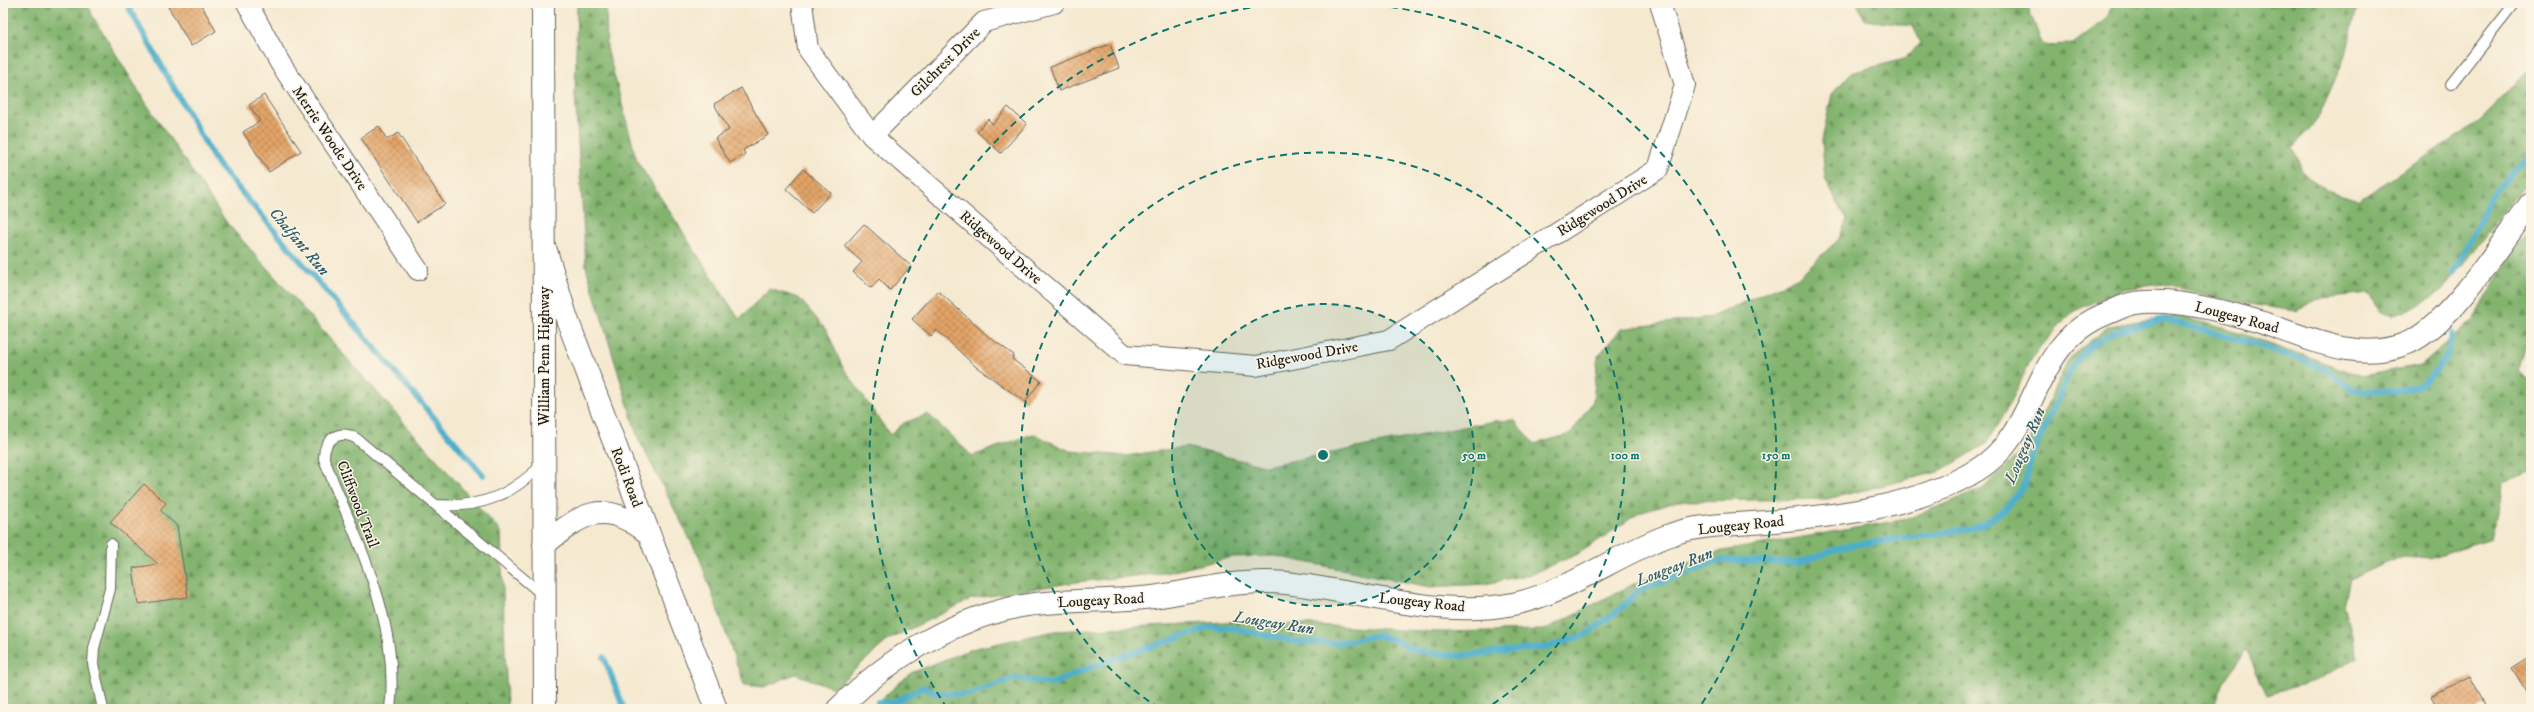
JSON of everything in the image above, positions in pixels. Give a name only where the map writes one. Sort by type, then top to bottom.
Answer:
[{"type":"main road","name":"William Penn Highway","points":[[543,3],[545,709]]},
{"type":"main road","name":"Lougeay Road","points":[[838,709],[871,678],[936,636],[978,618],[1008,609],[1052,603],[1143,598],[1217,586],[1277,582],[1426,605],[1472,608],[1511,605],[1552,593],[1622,556],[1674,533],[1713,527],[1826,517],[1901,502],[1957,480],[1981,468],[2002,450],[2020,426],[2038,383],[2058,349],[2090,320],[2133,303],[2195,304],[2345,349],[2378,350],[2407,344],[2425,333],[2452,308],[2531,203]]},
{"type":"main road","name":"Rodi Road","points":[[544,242],[567,319],[716,709]]},
{"type":"main road","points":[[544,545],[576,521],[600,512],[624,516],[648,533]]},
{"type":"street","name":"Merrie Woode Drive","points":[[247,3],[280,63],[418,270]]},
{"type":"street","name":"Ridgewood Drive","points":[[802,3],[808,49],[872,136],[1126,355],[1256,366],[1389,340],[1658,169],[1685,85],[1660,3]]},
{"type":"street","name":"Gilchrest Drive","points":[[872,136],[984,22],[1054,3]]},
{"type":"lane","points":[[2451,84],[2515,3]]},
{"type":"lane","name":"Cliffwood Trail","points":[[390,709],[388,642],[378,595],[324,459],[327,442],[339,435],[350,435],[544,596]]},
{"type":"lane","points":[[436,505],[462,506],[486,502],[515,487],[544,464]]},
{"type":"lane","points":[[103,709],[93,664],[94,648],[110,589],[111,544]]},
{"type":"green space","points":[[3,3],[88,3],[92,15],[144,100],[227,223],[501,532],[507,709],[3,709]]},
{"type":"green space","points":[[577,3],[606,3],[607,48],[637,161],[739,319],[769,289],[799,298],[827,331],[842,366],[890,435],[904,423],[928,414],[972,456],[1033,434],[1070,451],[1125,456],[1186,447],[1265,466],[1494,421],[1514,420],[1534,444],[1571,434],[1593,401],[1598,356],[1621,329],[1711,317],[1797,278],[1838,240],[1847,220],[1825,179],[1822,140],[1832,94],[1851,73],[1904,59],[1921,43],[1913,26],[1865,20],[1857,3],[2026,3],[2043,45],[2073,44],[2107,18],[2113,3],[2358,3],[2346,55],[2317,120],[2293,148],[2298,160],[2310,178],[2326,189],[2359,200],[2480,121],[2507,90],[2531,70],[2531,181],[2521,189],[2443,290],[2412,309],[2392,316],[2380,312],[2370,293],[2322,298],[2296,311],[2236,302],[2162,284],[2123,289],[2072,312],[2032,357],[2013,398],[1986,444],[1938,472],[1827,499],[1679,501],[1639,513],[1578,554],[1531,574],[1485,584],[1430,587],[1275,556],[1233,557],[1165,573],[1076,582],[971,599],[888,640],[834,688],[795,674],[764,687],[744,685],[700,559],[638,438],[586,267],[575,94]]},
{"type":"green space","points":[[2531,231],[2531,327],[2518,372],[2531,380],[2531,473],[2502,483],[2500,503],[2490,538],[2430,558],[2403,556],[2350,579],[2344,605],[2358,657],[2318,680],[2267,695],[2246,650],[2223,682],[2213,709],[870,709],[911,673],[971,649],[1055,631],[1244,621],[1437,632],[1544,630],[1637,582],[1717,552],[1907,519],[1982,489],[2027,447],[2069,358],[2109,326],[2177,315],[2243,334],[2362,376],[2421,365],[2475,318],[2514,249]]},
{"type":"building","points":[[166,3],[200,3],[216,31],[191,46]]},
{"type":"building","points":[[1110,44],[1119,68],[1059,91],[1050,67]]},
{"type":"building","points":[[741,88],[768,135],[743,150],[745,154],[730,163],[715,138],[729,130],[714,104]]},
{"type":"building","points":[[264,95],[301,151],[269,172],[243,132],[260,121],[249,105]]},
{"type":"building","points":[[1008,107],[1027,124],[1001,153],[977,132],[988,119],[993,124]]},
{"type":"building","points":[[379,126],[387,140],[398,133],[445,204],[417,222],[361,138]]},
{"type":"building","points":[[803,169],[831,193],[812,213],[786,189]]},
{"type":"building","points":[[864,224],[911,266],[890,290],[879,279],[871,288],[853,272],[862,262],[844,246]]},
{"type":"building","points":[[938,291],[989,337],[1014,355],[1012,359],[1041,381],[1025,402],[975,366],[937,330],[931,336],[912,319]]},
{"type":"building","points":[[144,484],[166,503],[160,510],[177,526],[188,597],[138,604],[133,568],[158,564],[110,522]]},
{"type":"building","points":[[2531,656],[2531,699],[2512,668]]},
{"type":"building","points":[[2470,676],[2485,705],[2476,709],[2438,709],[2431,696]]},
{"type":"waterway","name":"Chalfant Run","points":[[126,3],[216,162],[483,475]]},
{"type":"waterway","name":"Lougeay Run","points":[[2453,274],[2476,229],[2490,197],[2531,155]]},
{"type":"waterway","name":"Lougeay Run","points":[[878,702],[892,703],[924,687],[935,693],[967,695],[1015,678],[1052,684],[1093,666],[1210,627],[1232,628],[1297,642],[1339,643],[1377,635],[1394,640],[1413,650],[1459,656],[1548,647],[1585,635],[1619,610],[1638,591],[1722,560],[1799,563],[1845,546],[1969,529],[1987,522],[2007,508],[2026,481],[2032,455],[2074,364],[2091,345],[2116,331],[2164,319],[2261,346],[2326,369],[2352,390],[2370,391],[2401,391],[2420,386],[2436,371],[2448,353],[2452,333]]},
{"type":"waterway","name":"Chalfant Run","points":[[604,657],[624,709]]}]
